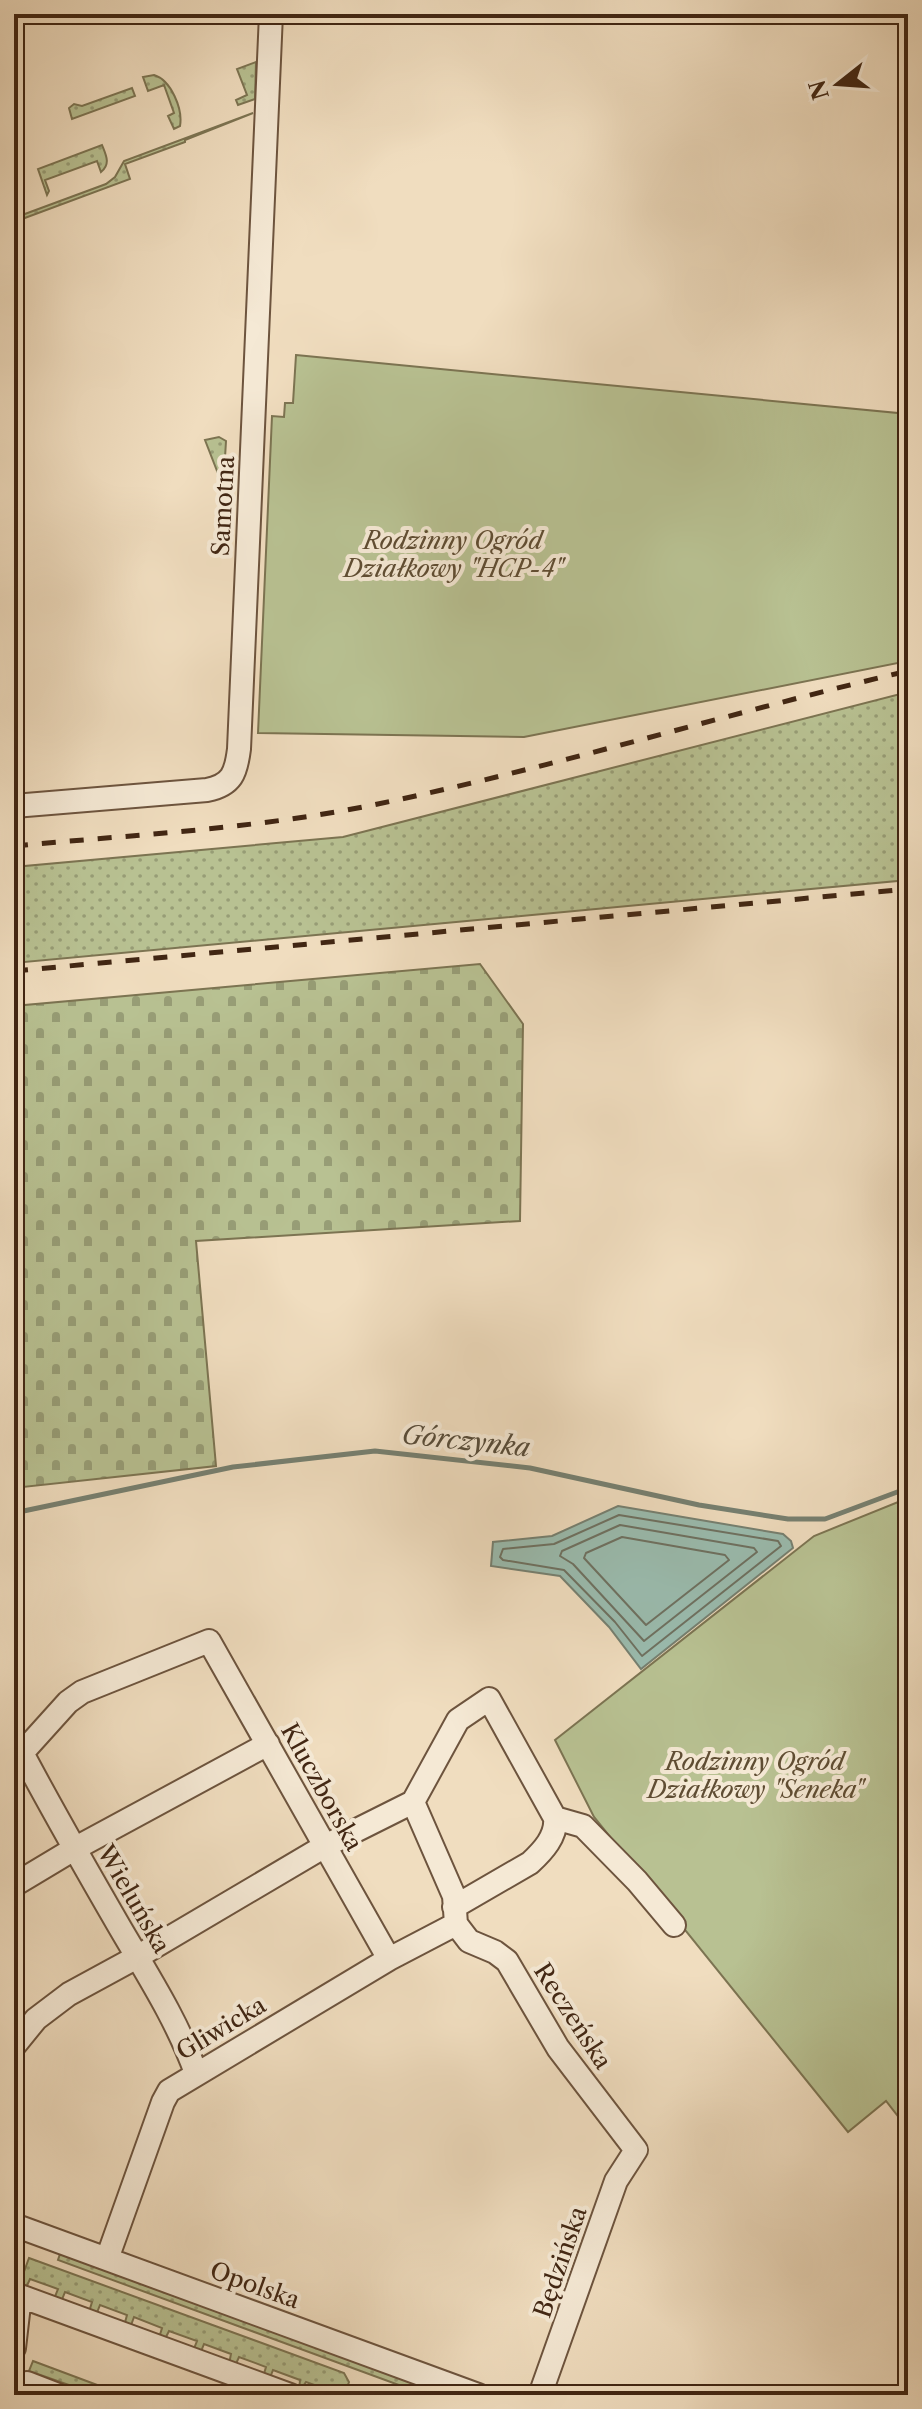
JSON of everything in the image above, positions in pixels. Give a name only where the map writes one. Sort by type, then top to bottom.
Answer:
[{"type":"street","name":"Samotna","points":[[14,806],[207,790],[224,785],[234,775],[239,749],[271,14]]},
{"type":"street","name":"Kluczborska","points":[[22,1753],[68,1702],[82,1692],[209,1641],[389,1959]]},
{"type":"street","points":[[14,2046],[36,2019],[57,2001],[325,1846],[413,1802],[458,1720],[489,1699],[555,1818],[583,1826],[637,1881],[674,1925]]},
{"type":"street","points":[[14,1885],[268,1744]]},
{"type":"street","name":"Wieluńska","points":[[22,1753],[184,2040],[196,2073]]},
{"type":"street","points":[[413,1802],[454,1896],[455,1915]]},
{"type":"street","name":"Gliwicka","points":[[107,2259],[169,2091],[389,1959],[530,1863],[551,1838],[555,1818]]},
{"type":"street","name":"Reczeńska","points":[[455,1915],[469,1941],[507,1961],[558,2048],[636,2150]]},
{"type":"street","name":"Będzińska","points":[[540,2395],[616,2181],[636,2150]]},
{"type":"street","name":"Opolska","points":[[14,2225],[478,2395]]},
{"type":"street","points":[[14,2348],[20,2296],[290,2395]]},
{"type":"street","points":[[27,2383],[58,2395]]},
{"type":"green space","points":[[256,62],[255,99],[238,105],[236,100],[247,95],[237,69]]},
{"type":"green space","points":[[154,75],[166,83],[178,104],[180,126],[174,129],[168,116],[174,113],[164,85],[148,91],[143,77]]},
{"type":"green space","points":[[132,88],[135,96],[72,119],[69,108],[74,104],[82,106]]},
{"type":"green space","points":[[253,113],[125,164],[130,179],[14,222],[14,218],[106,184],[115,177],[124,161]]},
{"type":"green space","points":[[102,145],[107,163],[101,172],[97,161],[45,180],[49,191],[47,195],[38,169]]},
{"type":"green space","name":"Rodzinny Ogród Działkowy \"HCP-4\"","points":[[296,355],[908,414],[908,661],[524,737],[258,733],[272,416],[284,417],[285,403],[293,403]]},
{"type":"green space","points":[[219,437],[226,441],[224,474],[219,476],[205,440]]},
{"type":"green space","points":[[908,692],[908,880],[14,963],[14,867],[343,837]]},
{"type":"green space","points":[[480,964],[523,1024],[520,1221],[196,1241],[216,1466],[14,1488],[14,1006]]},
{"type":"green space","name":"Rodzinny Ogród Działkowy \"Seneka\"","points":[[908,1498],[908,2129],[886,2101],[848,2132],[594,1817],[555,1740],[814,1536]]},
{"type":"green space","points":[[61,2251],[452,2395],[426,2395],[58,2260]]},
{"type":"green space","points":[[29,2258],[344,2373],[349,2382],[344,2395],[333,2395],[334,2392],[306,2382],[299,2392],[300,2380],[273,2370],[269,2380],[263,2377],[266,2367],[239,2357],[235,2366],[229,2364],[231,2354],[204,2344],[200,2354],[193,2351],[197,2341],[169,2331],[164,2341],[159,2338],[162,2328],[134,2317],[130,2328],[124,2326],[127,2315],[100,2305],[96,2315],[89,2312],[92,2302],[65,2292],[61,2302],[54,2299],[58,2289],[30,2279],[25,2290],[18,2288]]},
{"type":"green space","points":[[33,2361],[124,2395],[111,2395],[85,2386],[83,2390],[29,2371]]},
{"type":"water","points":[[618,1506],[783,1534],[791,1541],[793,1548],[641,1669],[609,1627],[560,1576],[491,1566],[493,1542],[552,1536]]},
{"type":"waterway","name":"Górczynka","points":[[14,1513],[233,1467],[375,1451],[530,1468],[699,1505],[788,1519],[825,1519],[908,1488]]},
{"type":"railway","points":[[14,846],[236,826],[368,806],[504,775],[908,671]]},
{"type":"railway","points":[[14,971],[908,889]]}]
